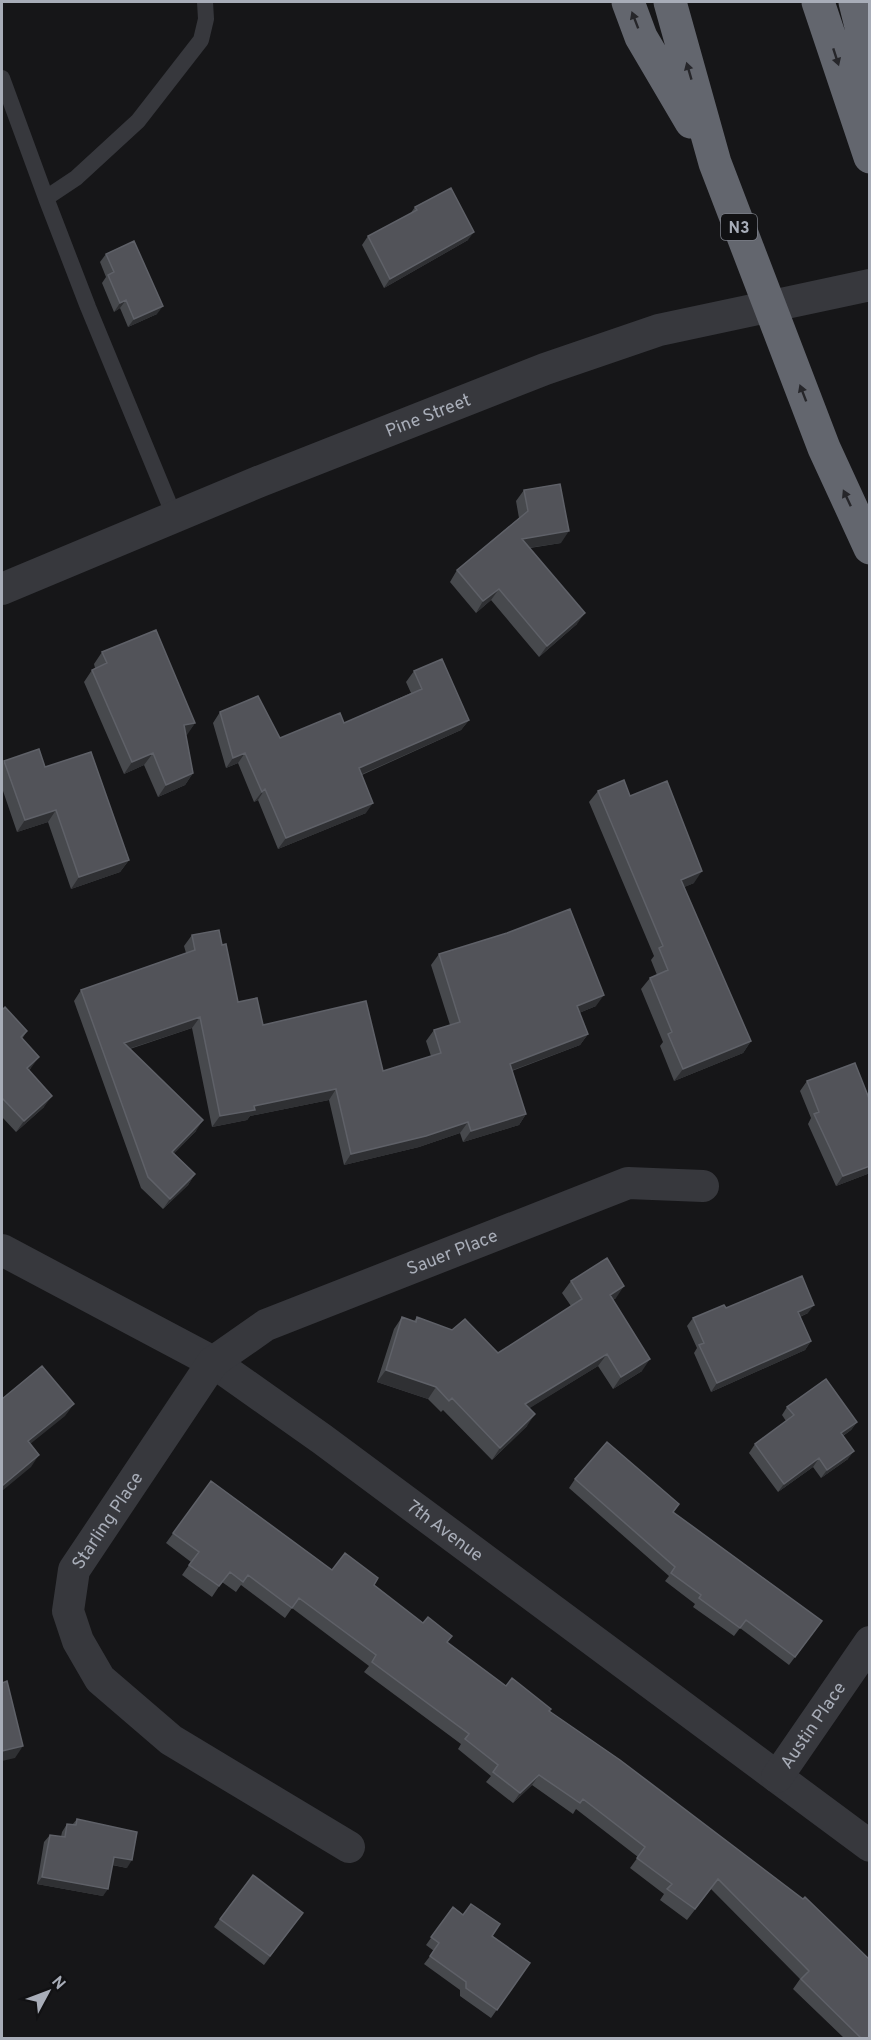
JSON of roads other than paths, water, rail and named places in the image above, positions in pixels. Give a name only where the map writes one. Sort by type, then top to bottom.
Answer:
[{"type":"highway","points":[[628,2],[641,37],[715,163]]},
{"type":"highway","name":"N3","points":[[670,2],[715,163],[824,448],[870,548]]},
{"type":"highway","points":[[818,2],[870,157]]},
{"type":"highway","points":[[855,2],[868,55],[857,123]]},
{"type":"street","name":"Pine Street","points":[[2,589],[258,482],[545,369],[658,330],[870,285]]},
{"type":"street","name":"Sauer Place","points":[[213,1362],[266,1325],[628,1183],[703,1186]]},
{"type":"street","name":"7th Avenue","points":[[2,1250],[213,1362],[322,1439],[870,1846]]},
{"type":"street","name":"Starling Place","points":[[213,1362],[74,1570],[68,1611],[78,1641],[100,1679],[171,1740],[349,1847]]},
{"type":"street","name":"Austin Place","points":[[777,1778],[870,1642]]},
{"type":"lane","points":[[46,198],[76,178],[138,121],[201,40],[206,19],[205,2]]},
{"type":"lane","points":[[2,78],[88,308],[176,518]]}]
